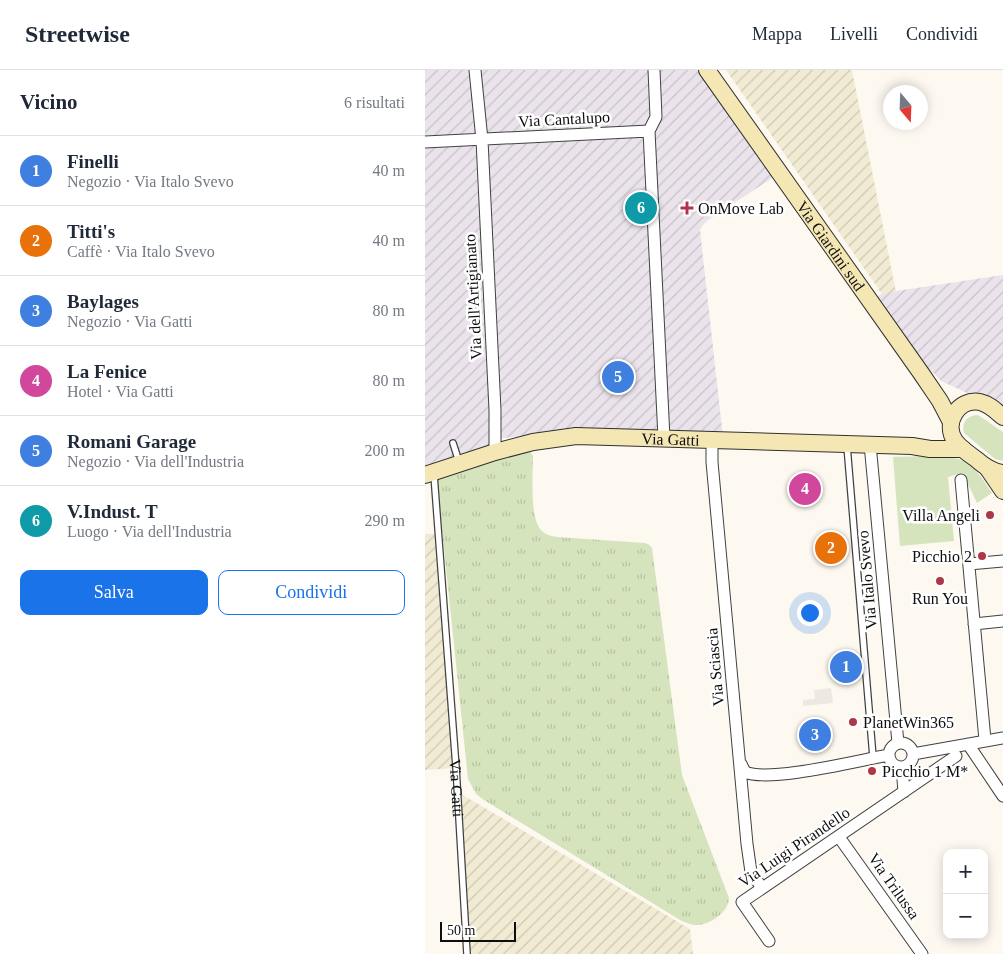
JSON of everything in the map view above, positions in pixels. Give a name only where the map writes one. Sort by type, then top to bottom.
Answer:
[{"type":"main road","name":"Via Giardini sud","points":[[707,70],[921,373],[940,401],[950,425]]},
{"type":"main road","points":[[921,373],[947,393],[985,404],[1003,417]]},
{"type":"main road","points":[[975,402],[960,407],[953,416],[950,425],[954,440],[996,471],[1003,491]]},
{"type":"main road","name":"Via Gatti","points":[[912,446],[932,441],[950,425]]},
{"type":"main road","name":"Via Gatti","points":[[429,474],[495,452],[533,442],[576,436],[847,443],[912,446],[930,449],[963,448]]},
{"type":"street","name":"Via dell'Artigianato","points":[[475,70],[481,140],[495,410],[495,452]]},
{"type":"street","points":[[653,70],[656,117],[649,131],[664,438]]},
{"type":"street","name":"Via Cantalupo","points":[[481,140],[649,131]]},
{"type":"street","points":[[425,142],[481,140]]},
{"type":"street","name":"Via Sciascia","points":[[712,439],[712,462],[750,865],[755,879],[762,888]]},
{"type":"street","name":"Via Italo Svevo","points":[[870,444],[898,744]]},
{"type":"street","points":[[961,480],[985,740]]},
{"type":"street","points":[[969,564],[1003,561]]},
{"type":"street","points":[[974,624],[1003,621]]},
{"type":"street","points":[[913,754],[1003,738]]},
{"type":"street","points":[[898,744],[908,746],[913,754],[909,764],[902,767],[893,764],[889,755],[893,746],[898,744]]},
{"type":"street","points":[[968,744],[1003,796]]},
{"type":"street","points":[[741,763],[745,772],[762,775],[794,772],[889,755]]},
{"type":"street","name":"Via Luigi Pirandello","points":[[769,941],[742,902],[956,756]]},
{"type":"street","points":[[902,767],[904,792]]},
{"type":"street","name":"Via Trilussa","points":[[839,837],[922,954]]},
{"type":"lane","points":[[453,443],[459,464]]},
{"type":"lane","points":[[847,443],[873,757]]},
{"type":"lane","name":"Via Gatti","points":[[429,474],[456,767],[467,954]]},
{"type":"shaded area","points":[[425,70],[704,70],[773,176],[708,220],[700,230],[723,437],[577,432],[503,438],[486,452],[425,471]]},
{"type":"shaded area","points":[[726,70],[852,70],[896,292],[882,294]]},
{"type":"shaded area","points":[[1003,275],[1003,408],[941,381],[925,364],[877,297],[883,293]]},
{"type":"shaded area","points":[[425,534],[436,534],[457,768],[425,770]]},
{"type":"shaded area","points":[[831,688],[833,703],[803,706],[803,700],[815,699],[814,690]]},
{"type":"shaded area","points":[[456,791],[690,929],[693,954],[469,954]]},
{"type":"green space","points":[[978,415],[1003,432],[1003,461],[995,459],[964,433],[963,426],[966,420],[971,416]]},
{"type":"green space","points":[[529,450],[533,456],[533,507],[538,525],[542,531],[557,537],[645,543],[652,548],[682,775],[729,898],[726,908],[712,921],[693,925],[680,920],[484,800],[476,794],[468,779],[437,482],[440,476]]},
{"type":"green space","points":[[893,457],[949,457],[963,461],[976,470],[992,493],[977,503],[962,473],[948,477],[954,541],[900,546]]},
{"type":"place","name":"V.Indust. T","points":[[641,208]]},
{"type":"place","name":"OnMove Lab","points":[[687,208]]},
{"type":"place","name":"Romani Garage","points":[[618,377]]},
{"type":"place","name":"La Fenice","points":[[805,489]]},
{"type":"place","name":"Villa Angeli","points":[[990,515]]},
{"type":"place","name":"Titti's","points":[[831,548]]},
{"type":"place","name":"Picchio 2","points":[[982,556]]},
{"type":"place","name":"Run You","points":[[940,581]]},
{"type":"place","name":"Finelli","points":[[846,667]]},
{"type":"place","name":"PlanetWin365","points":[[853,722]]},
{"type":"place","name":"Baylages","points":[[815,735]]},
{"type":"place","name":"Picchio 1 M*","points":[[872,771]]}]
